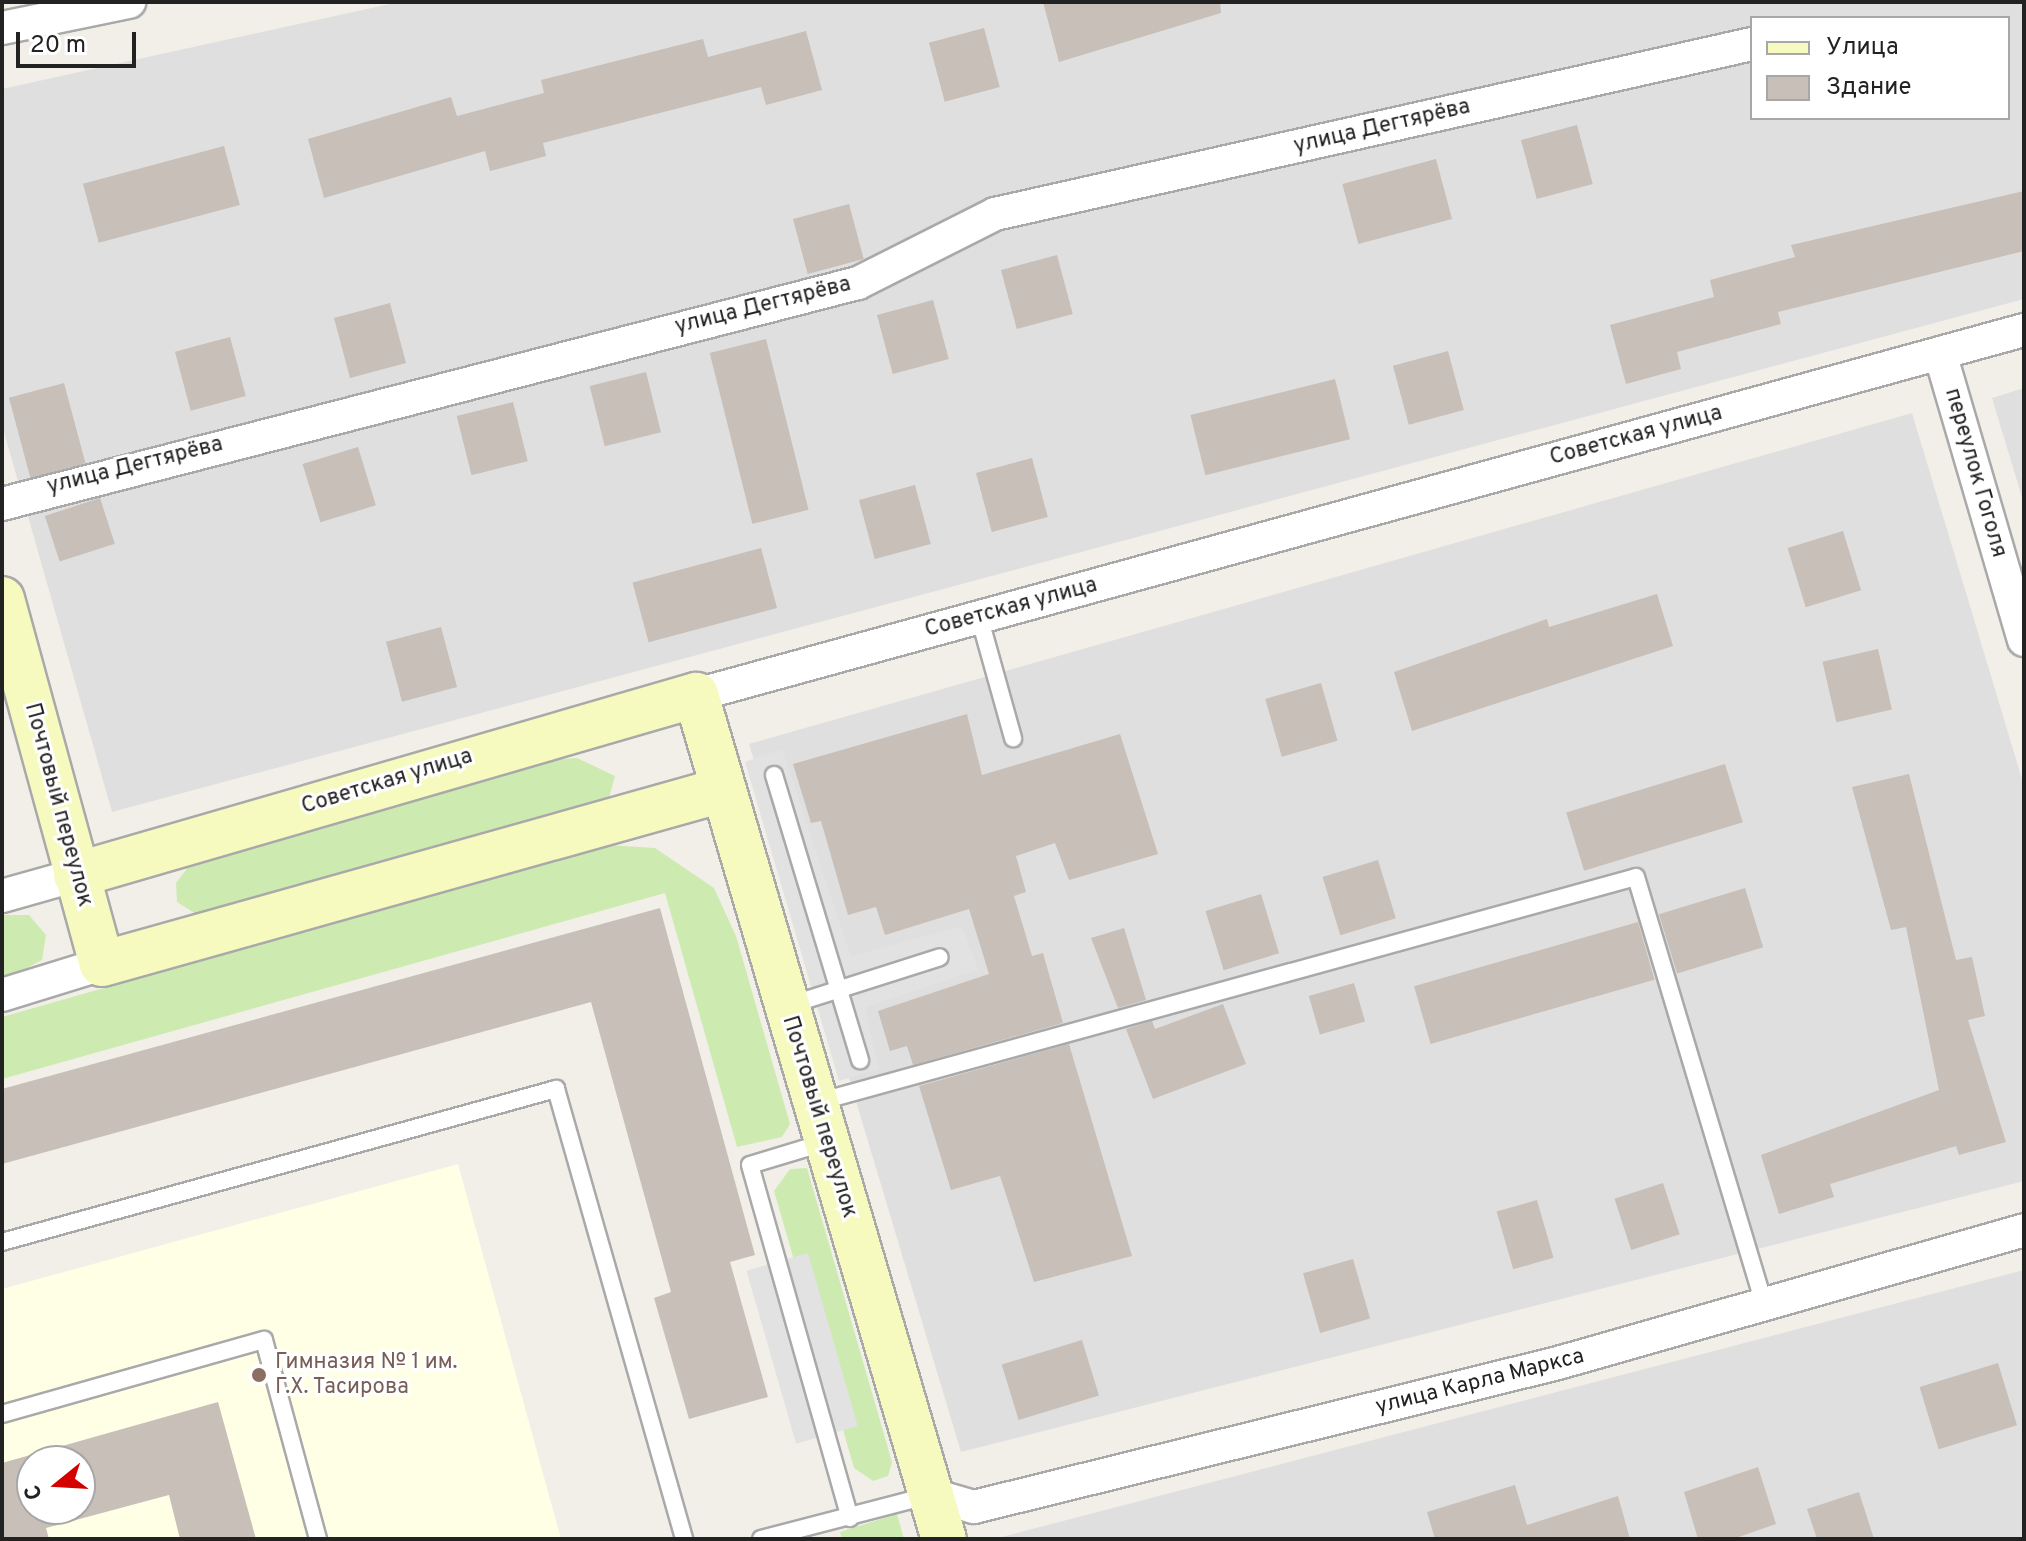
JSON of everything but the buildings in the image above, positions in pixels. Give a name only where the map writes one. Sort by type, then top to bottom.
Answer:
[{"type":"main road","name":"Почтовый переулок","points":[[2,599],[102,964]]},
{"type":"main road","name":"Почтовый переулок","points":[[696,695],[944,1539]]},
{"type":"main road","name":"Советская улица","points":[[76,875],[696,695]]},
{"type":"main road","points":[[102,964],[722,790]]},
{"type":"street","points":[[2,28],[129,2]]},
{"type":"street","name":"улица Дегтярёва","points":[[2,504],[858,283],[995,214],[1750,44]]},
{"type":"street","name":"Советская улица","points":[[696,695],[2024,330]]},
{"type":"street","name":"переулок Гоголя","points":[[1940,353],[2024,640]]},
{"type":"street","name":"Советская улица","points":[[2,896],[76,875]]},
{"type":"street","points":[[2,995],[102,964]]},
{"type":"street","name":"улица Карла Маркса","points":[[932,1495],[974,1507],[1558,1363],[2024,1230]]},
{"type":"lane","points":[[979,616],[1013,738]]},
{"type":"lane","points":[[774,775],[860,1060]]},
{"type":"lane","points":[[850,1518],[750,1165],[820,1122],[1636,877],[1764,1304]]},
{"type":"lane","points":[[785,1006],[940,957]]},
{"type":"lane","points":[[2,1242],[556,1089],[684,1539]]},
{"type":"lane","points":[[2,1414],[264,1340],[318,1539]]},
{"type":"lane","points":[[761,1539],[932,1495]]},
{"type":"shaded area","points":[[399,2],[2024,2],[2024,299],[112,812],[2,425],[2,89]]},
{"type":"shaded area","points":[[2024,388],[2024,504],[1992,398]]},
{"type":"shaded area","points":[[1912,413],[2024,786],[2024,1181],[961,1452],[749,744]]},
{"type":"shaded area","points":[[782,749],[851,956],[962,926],[978,970],[865,1007],[879,1069],[839,1081],[745,762]]},
{"type":"shaded area","name":"Гимназия № 1 им. Г.Х. Тасирова","points":[[458,1164],[561,1539],[2,1539],[2,1289]]},
{"type":"shaded area","points":[[808,1253],[858,1426],[796,1444],[746,1271]]},
{"type":"shaded area","points":[[2024,1270],[2024,1539],[994,1539]]},
{"type":"green space","points":[[577,758],[615,776],[609,798],[215,915],[196,914],[177,902],[176,883],[195,858],[544,760]]},
{"type":"green space","points":[[607,845],[655,848],[714,888],[736,936],[790,1124],[782,1137],[737,1147],[665,893],[2,1079],[2,1017]]},
{"type":"green space","points":[[2,915],[29,915],[46,935],[42,960],[2,981]]},
{"type":"green space","points":[[807,1168],[892,1462],[888,1476],[873,1481],[854,1468],[774,1191],[790,1169]]},
{"type":"green space","points":[[897,1514],[904,1539],[842,1539],[840,1532]]},
{"type":"place","name":"Гимназия № 1 им. Г.Х. Тасирова","points":[[259,1375]]}]
